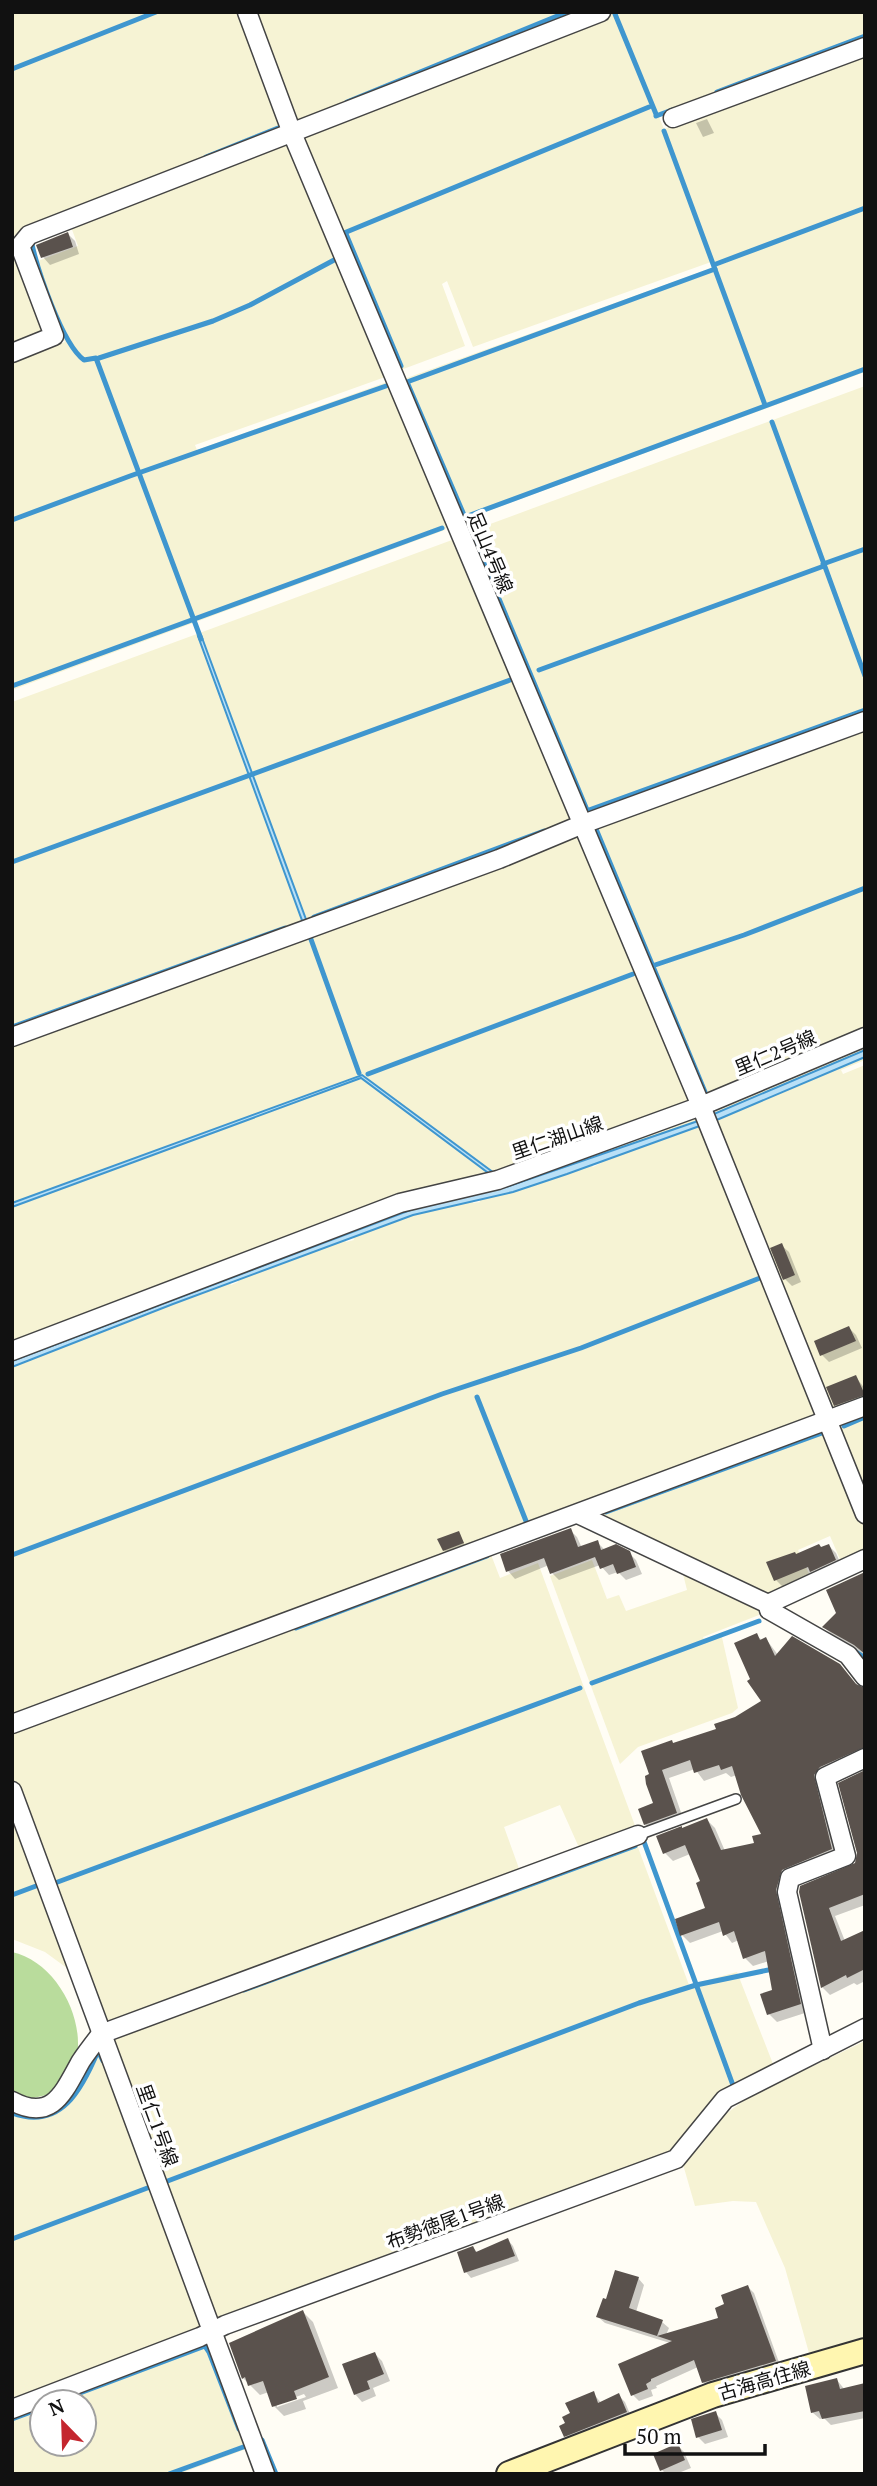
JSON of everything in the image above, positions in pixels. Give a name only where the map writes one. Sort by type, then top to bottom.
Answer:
[{"type":"street","name":"足山4号線","points":[[247,12],[292,133],[701,1107]]},
{"type":"street","points":[[12,353],[54,336],[20,246],[29,235],[601,12]]},
{"type":"street","points":[[673,118],[865,47]]},
{"type":"street","points":[[12,1037],[499,859],[583,824],[865,721]]},
{"type":"street","name":"里仁2号線","points":[[701,1107],[865,1037]]},
{"type":"street","points":[[701,1107],[865,1514]]},
{"type":"street","name":"里仁湖山線","points":[[12,1352],[400,1203],[498,1180],[701,1107]]},
{"type":"street","points":[[12,1724],[865,1406]]},
{"type":"street","points":[[578,1514],[768,1604]]},
{"type":"street","points":[[768,1604],[865,1559]]},
{"type":"street","points":[[768,1604],[769,1610],[848,1655],[865,1677]]},
{"type":"street","points":[[823,2050],[787,1892],[790,1878],[846,1856],[825,1777],[865,1758]]},
{"type":"street","name":"里仁1号線","points":[[12,1791],[265,2474]]},
{"type":"street","points":[[12,2101],[25,2108],[55,2104],[101,2034],[638,1835]]},
{"type":"street","name":"布勢徳尾1号線","points":[[12,2409],[250,2315],[676,2159],[725,2099],[865,2028]]},
{"type":"street","name":"古海高住線","points":[[509,2474],[713,2395],[865,2351]]},
{"type":"lane","points":[[638,1835],[736,1799]]},
{"type":"shaded area","points":[[12,12],[241,12],[284,124],[280,130],[14,236],[47,331],[12,349]]},
{"type":"shaded area","points":[[253,12],[579,12],[304,122],[293,117]]},
{"type":"shaded area","points":[[612,12],[865,12],[865,40],[659,117],[664,129],[865,54],[865,372],[466,519],[460,517],[401,380],[712,268],[711,262],[473,347],[447,281],[442,284],[465,346],[398,371],[303,141],[306,133]]},
{"type":"shaded area","points":[[286,142],[290,144],[388,376],[195,445],[197,450],[387,382],[392,384],[448,524],[445,530],[12,690],[12,361],[65,342],[56,324],[35,262],[78,246],[70,224]]},
{"type":"shaded area","points":[[865,386],[865,714],[593,813],[586,812],[469,535],[471,531]]},
{"type":"shaded area","points":[[452,540],[457,542],[573,818],[569,825],[12,1031],[12,702]]},
{"type":"shaded area","points":[[865,728],[865,1032],[705,1099],[591,827]]},
{"type":"shaded area","points":[[574,837],[582,840],[689,1096],[684,1107],[12,1345],[12,1043]]},
{"type":"shaded area","points":[[865,1045],[865,1060],[841,1070],[843,1074],[865,1065],[865,1400],[832,1411],[714,1113],[717,1106]]},
{"type":"shaded area","points":[[690,1117],[697,1120],[695,1121],[698,1128],[702,1127],[819,1414],[12,1717],[12,1358],[107,1320],[112,1330],[119,1326],[116,1317],[226,1275],[231,1285],[238,1282],[233,1272],[343,1233],[346,1242],[354,1240],[350,1229],[411,1208],[469,1194],[473,1203],[480,1202],[477,1192],[587,1156],[593,1167],[601,1163],[598,1151]]},
{"type":"shaded area","points":[[865,1414],[865,1482],[861,1483],[838,1430],[841,1424]]},
{"type":"shaded area","points":[[826,1430],[865,1524],[865,1554],[842,1564],[830,1536],[798,1550],[811,1578],[767,1597],[603,1523],[604,1511]]},
{"type":"shaded area","points":[[490,1552],[500,1578],[538,1563],[637,1831],[581,1852],[560,1805],[504,1827],[521,1874],[111,2025],[103,2022],[12,1775],[12,1729]]},
{"type":"shaded area","points":[[592,1560],[607,1599],[619,1595],[626,1611],[687,1590],[681,1566],[757,1601],[759,1615],[703,1637],[704,1639],[721,1633],[738,1708],[732,1713],[638,1747],[620,1764],[550,1576]]},
{"type":"shaded area","points":[[12,1810],[71,1971],[45,1952],[12,1939]]},
{"type":"shaded area","points":[[636,1842],[689,1985],[737,1972],[775,2069],[668,2154],[222,2319],[212,2317],[110,2042],[113,2035]]},
{"type":"shaded area","points":[[865,2041],[865,2338],[809,2353],[785,2268],[756,2202],[733,2201],[695,2206],[682,2161],[701,2146],[722,2117],[747,2098]]},
{"type":"shaded area","points":[[98,2047],[203,2322],[199,2333],[54,2388],[28,2388],[28,2398],[12,2404],[12,2110],[70,2097]]},
{"type":"shaded area","points":[[206,2342],[212,2350],[249,2448],[179,2474],[12,2474],[12,2417],[28,2411],[28,2458],[98,2458],[98,2388],[87,2388]]},
{"type":"green space","points":[[12,1952],[26,1957],[50,1974],[67,2000],[77,2029],[78,2049],[67,2076],[54,2092],[33,2098],[12,2091]]},
{"type":"water","points":[[201,635],[307,922],[303,923],[198,636]]},
{"type":"water","points":[[865,1050],[865,1057],[719,1119],[513,1192],[413,1215],[12,1367],[12,1361],[413,1209],[509,1186],[695,1122]]},
{"type":"water","points":[[362,1075],[494,1173],[491,1175],[361,1078],[12,1207],[12,1203]]},
{"type":"building","points":[[68,232],[73,247],[41,258],[36,245]]},
{"type":"building","points":[[782,1243],[795,1275],[783,1280],[770,1248]]},
{"type":"building","points":[[849,1326],[856,1341],[820,1356],[814,1341]]},
{"type":"building","points":[[856,1375],[865,1395],[834,1406],[826,1387]]},
{"type":"building","points":[[571,1528],[578,1547],[598,1540],[601,1550],[616,1544],[630,1551],[636,1567],[617,1574],[613,1564],[600,1569],[595,1557],[550,1574],[544,1558],[506,1572],[500,1554]]},
{"type":"building","points":[[459,1531],[464,1543],[443,1551],[437,1539]]},
{"type":"building","points":[[819,1544],[821,1547],[829,1544],[836,1560],[810,1572],[808,1567],[774,1581],[766,1562]]},
{"type":"building","points":[[865,1572],[865,1654],[822,1627],[836,1613],[826,1590]]},
{"type":"building","points":[[757,1633],[760,1640],[766,1637],[775,1656],[792,1636],[840,1664],[856,1684],[865,1688],[865,1747],[820,1767],[814,1775],[832,1849],[782,1870],[776,1890],[801,2004],[767,2015],[760,1994],[772,1990],[765,1951],[743,1959],[734,1931],[723,1936],[719,1922],[680,1936],[675,1919],[705,1908],[696,1883],[700,1881],[685,1845],[663,1854],[656,1836],[707,1818],[721,1850],[754,1843],[752,1836],[761,1834],[741,1795],[732,1766],[721,1770],[719,1765],[694,1773],[690,1760],[662,1770],[677,1813],[644,1825],[638,1809],[653,1803],[646,1784],[645,1776],[649,1774],[641,1751],[716,1729],[714,1724],[735,1717],[761,1701],[747,1681],[750,1679],[734,1643]]},
{"type":"building","points":[[863,1771],[865,1894],[829,1908],[841,1941],[865,1930],[865,1969],[821,1988],[799,1892],[800,1886],[855,1863],[857,1853],[838,1783]]},
{"type":"building","points":[[508,2238],[515,2256],[464,2273],[457,2252],[473,2246],[476,2252]]},
{"type":"building","points":[[615,2270],[639,2277],[629,2308],[663,2320],[657,2336],[596,2317],[603,2298],[606,2299]]},
{"type":"building","points":[[748,2285],[776,2361],[702,2383],[694,2360],[651,2379],[646,2384],[648,2389],[631,2396],[618,2364],[672,2341],[657,2336],[718,2318],[715,2308],[724,2304],[721,2295]]},
{"type":"building","points":[[303,2310],[329,2377],[294,2391],[297,2399],[272,2407],[263,2381],[248,2386],[245,2377],[242,2379],[229,2343]]},
{"type":"building","points":[[375,2352],[384,2374],[367,2381],[370,2389],[354,2395],[342,2364]]},
{"type":"building","points":[[837,2378],[840,2389],[865,2383],[865,2411],[822,2419],[819,2411],[811,2413],[805,2386]]},
{"type":"building","points":[[594,2391],[598,2403],[619,2393],[627,2412],[564,2437],[559,2426],[565,2423],[562,2417],[570,2413],[565,2403]]},
{"type":"building","points":[[716,2411],[722,2430],[696,2438],[691,2419]]},
{"type":"building","points":[[678,2443],[685,2460],[660,2471],[653,2454]]},
{"type":"waterway","points":[[12,69],[156,12]]},
{"type":"waterway","points":[[347,102],[567,12]]},
{"type":"waterway","points":[[615,14],[656,114]]},
{"type":"waterway","points":[[717,92],[865,36]]},
{"type":"waterway","points":[[344,233],[649,107]]},
{"type":"waterway","points":[[656,116],[672,110]]},
{"type":"waterway","points":[[206,157],[278,128]]},
{"type":"waterway","points":[[664,131],[765,405]]},
{"type":"waterway","points":[[716,264],[865,208]]},
{"type":"waterway","points":[[346,234],[401,366]]},
{"type":"waterway","points":[[31,240],[45,286],[67,339],[84,360],[96,358],[201,639]]},
{"type":"waterway","points":[[99,358],[213,321],[250,305],[336,259]]},
{"type":"waterway","points":[[464,515],[407,382],[715,269]]},
{"type":"waterway","points":[[465,517],[865,369]]},
{"type":"waterway","points":[[12,520],[386,386]]},
{"type":"waterway","points":[[772,422],[865,676]]},
{"type":"waterway","points":[[12,686],[442,528]]},
{"type":"waterway","points":[[472,534],[587,810]]},
{"type":"waterway","points":[[823,564],[865,549]]},
{"type":"waterway","points":[[539,670],[824,566]]},
{"type":"waterway","points":[[12,862],[510,680]]},
{"type":"waterway","points":[[589,810],[865,710]]},
{"type":"waterway","points":[[596,829],[705,1092]]},
{"type":"waterway","points":[[314,917],[544,831]]},
{"type":"waterway","points":[[655,965],[744,935],[865,888]]},
{"type":"waterway","points":[[12,1027],[285,928]]},
{"type":"waterway","points":[[308,931],[359,1073]]},
{"type":"waterway","points":[[368,1074],[633,974]]},
{"type":"waterway","points":[[12,1555],[442,1394],[581,1348],[760,1278]]},
{"type":"waterway","points":[[477,1397],[526,1521]]},
{"type":"waterway","points":[[844,1426],[865,1417]]},
{"type":"waterway","points":[[606,1512],[822,1433]]},
{"type":"waterway","points":[[296,1628],[487,1556]]},
{"type":"waterway","points":[[592,1683],[759,1621]]},
{"type":"waterway","points":[[853,1650],[865,1658]]},
{"type":"waterway","points":[[55,1883],[580,1688]]},
{"type":"waterway","points":[[643,1839],[734,2088]]},
{"type":"waterway","points":[[244,1990],[635,1846]]},
{"type":"waterway","points":[[12,1895],[36,1886]]},
{"type":"waterway","points":[[165,2182],[639,2003],[696,1985],[773,1969]]},
{"type":"waterway","points":[[12,2113],[29,2117],[44,2116],[57,2111],[77,2092],[98,2051],[103,2061]]},
{"type":"waterway","points":[[12,2239],[150,2187]]},
{"type":"waterway","points":[[93,2388],[205,2346],[239,2429]]},
{"type":"waterway","points":[[12,2419],[28,2413]]},
{"type":"waterway","points":[[262,2440],[276,2474]]},
{"type":"waterway","points":[[169,2474],[246,2446]]}]
